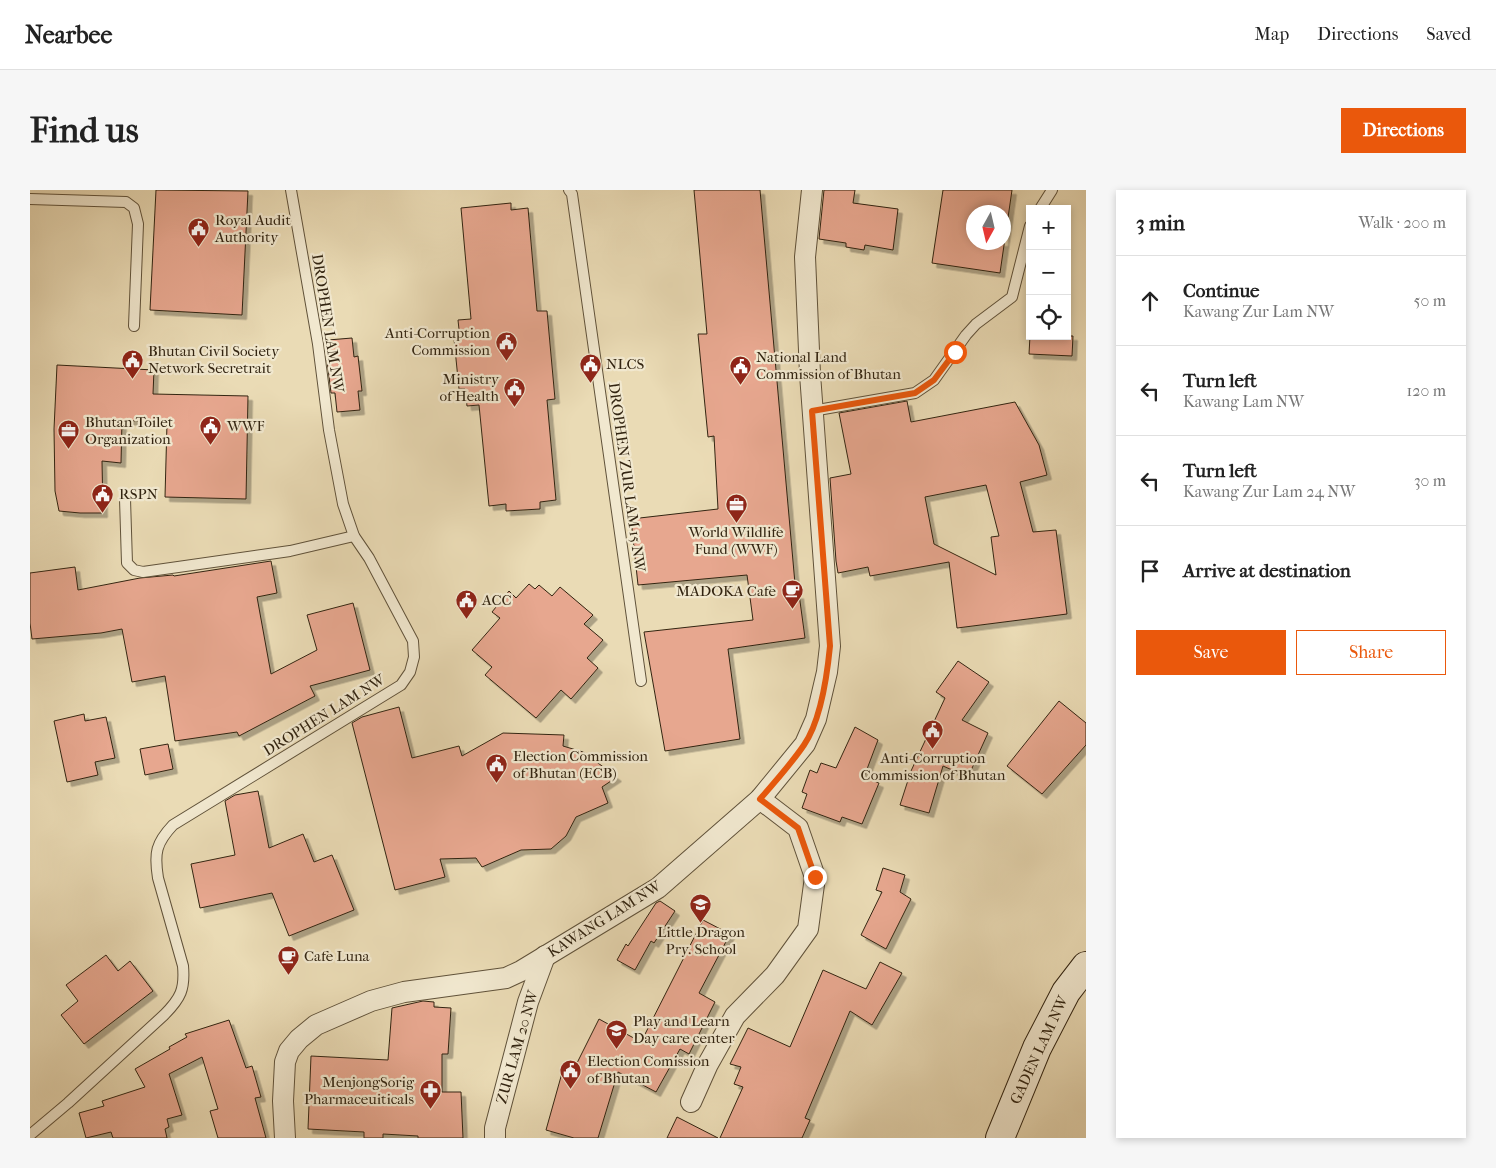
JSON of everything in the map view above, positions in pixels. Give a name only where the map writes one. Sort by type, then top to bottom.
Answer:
[{"type":"main road","name":"GADEN LAM NW","points":[[1000,1138],[1037,1048],[1066,992],[1086,966]]},
{"type":"street","name":"KAWANG LAM NW","points":[[284,1138],[284,1062],[289,1051],[299,1038],[316,1025],[371,1001],[404,992],[506,978],[545,956],[658,888],[760,799],[805,744],[816,719],[827,672],[830,646],[812,411],[804,257],[812,190]]},
{"type":"street","points":[[692,1102],[708,1064],[736,1016],[775,975],[808,929],[815,877],[798,828],[760,799]]},
{"type":"street","name":"ZUR LAM 20 NW","points":[[495,1138],[495,1128],[528,1002],[545,956]]},
{"type":"lane","name":"DROPHEN LAM NW","points":[[30,1135],[68,1103],[164,1015],[176,1002],[183,990],[183,966],[158,878],[156,864],[156,849],[162,836],[173,825],[401,685],[410,672],[414,657],[413,641],[369,558],[354,536],[343,504],[291,190]]},
{"type":"lane","name":"DROPHEN ZUR LAM 15 NW","points":[[569,190],[572,194],[641,681]]},
{"type":"lane","points":[[1043,205],[1052,190]]},
{"type":"lane","points":[[30,199],[126,202],[134,208],[138,224],[134,326]]},
{"type":"lane","points":[[812,411],[915,393],[934,380],[976,324],[1012,297],[1026,242]]},
{"type":"lane","points":[[125,499],[127,563],[134,570],[143,572],[290,551],[354,536]]},
{"type":"building","points":[[156,190],[248,191],[242,315],[150,310]]},
{"type":"building","name":"National Land Commission of Bhutan","points":[[694,190],[760,190],[796,595],[799,594],[805,638],[728,649],[740,739],[665,751],[644,632],[753,620],[747,575],[638,585],[631,519],[718,509],[714,436],[708,437],[698,334],[707,334]]},
{"type":"building","points":[[824,190],[855,190],[853,203],[898,209],[893,250],[865,245],[864,250],[846,247],[846,243],[819,239]]},
{"type":"building","points":[[943,190],[1012,190],[1010,205],[966,205],[966,250],[1003,250],[1000,273],[932,263]]},
{"type":"building","points":[[511,203],[511,210],[528,208],[537,311],[547,311],[555,399],[547,400],[556,500],[540,502],[540,509],[506,511],[506,504],[489,506],[479,405],[467,406],[465,389],[459,389],[454,339],[460,339],[458,320],[471,319],[461,208]]},
{"type":"building","points":[[1071,336],[1073,336],[1072,356],[1029,354],[1030,340],[1071,340]]},
{"type":"building","points":[[352,338],[354,357],[358,356],[362,391],[358,391],[360,410],[337,412],[335,393],[331,393],[327,360],[330,359],[328,340]]},
{"type":"building","points":[[57,365],[154,370],[153,394],[248,396],[246,499],[165,497],[167,423],[122,420],[121,463],[102,461],[103,513],[59,511],[55,491],[54,429]]},
{"type":"building","points":[[907,401],[911,422],[1015,402],[1039,445],[1047,475],[1020,482],[1033,532],[1056,530],[1067,614],[957,628],[949,562],[870,576],[868,567],[838,573],[830,478],[851,474],[839,413]],"holes":[[[986,485],[999,536],[991,537],[996,575],[934,544],[925,497]]]},
{"type":"building","points":[[271,561],[277,593],[257,597],[271,674],[317,650],[307,615],[353,603],[370,670],[310,686],[315,696],[239,736],[237,732],[175,741],[165,676],[132,682],[122,629],[101,633],[32,639],[30,623],[30,573],[75,567],[78,590],[140,578],[174,576]]},
{"type":"building","points":[[529,584],[535,589],[539,585],[552,596],[560,587],[593,615],[584,624],[603,640],[587,658],[598,668],[571,699],[561,690],[536,718],[485,675],[492,667],[472,650],[500,618],[492,612],[509,591],[516,598]]},
{"type":"building","points":[[958,661],[989,682],[962,720],[988,733],[968,777],[943,766],[929,813],[900,805],[911,771],[945,698],[936,692]]},
{"type":"building","points":[[1059,701],[1086,723],[1086,745],[1042,794],[1007,766]]},
{"type":"building","points":[[399,707],[412,758],[459,746],[462,756],[503,733],[564,735],[563,746],[583,752],[617,777],[602,787],[608,803],[576,817],[566,836],[551,849],[521,850],[482,867],[476,858],[440,859],[445,877],[395,890],[352,723],[362,717]]},
{"type":"building","points":[[84,714],[85,721],[106,717],[115,758],[95,762],[98,775],[67,782],[54,721]]},
{"type":"building","points":[[855,727],[878,740],[864,777],[879,783],[862,824],[842,817],[840,822],[802,808],[807,794],[802,792],[810,770],[817,773],[821,763],[836,768]]},
{"type":"building","points":[[168,744],[173,769],[145,775],[140,749]]},
{"type":"building","points":[[258,791],[269,848],[303,834],[314,862],[332,855],[354,910],[289,936],[272,893],[200,908],[191,864],[235,855],[225,801],[235,795]]},
{"type":"building","points":[[883,868],[905,875],[900,892],[911,899],[886,949],[861,935],[882,892],[876,890]]},
{"type":"building","points":[[660,901],[675,911],[654,943],[651,941],[635,970],[617,960],[626,944],[628,946],[656,903]]},
{"type":"building","points":[[703,920],[730,934],[699,993],[715,1002],[689,1054],[680,1049],[656,1092],[618,1072],[598,1138],[574,1138],[546,1130],[562,1073],[571,1075],[599,1019],[641,1042]]},
{"type":"building","points":[[106,955],[118,971],[130,961],[153,991],[84,1044],[61,1015],[78,1001],[66,985]]},
{"type":"building","points":[[880,962],[902,973],[872,1025],[850,1011],[805,1118],[810,1120],[802,1138],[720,1138],[743,1087],[734,1084],[741,1067],[730,1064],[748,1028],[790,1047],[823,970],[866,989]]},
{"type":"building","points":[[423,1001],[434,1002],[434,1007],[451,1008],[448,1054],[442,1054],[442,1092],[461,1092],[463,1138],[418,1138],[418,1136],[383,1134],[383,1138],[364,1138],[364,1132],[308,1129],[311,1056],[388,1060],[392,1008]]},
{"type":"building","points":[[229,1020],[246,1068],[252,1066],[261,1097],[255,1098],[266,1138],[218,1138],[210,1111],[218,1109],[202,1057],[169,1074],[182,1115],[167,1119],[169,1127],[165,1129],[167,1138],[113,1138],[111,1132],[86,1138],[79,1113],[104,1106],[102,1101],[145,1087],[135,1069],[170,1049],[169,1047],[187,1037],[185,1034]]},
{"type":"building","points":[[677,1117],[718,1138],[667,1138]]},
{"type":"place","name":"Royal Audit Authority","points":[[199,248]]},
{"type":"place","name":"Anti-Corruption Commission","points":[[506,361]]},
{"type":"place","name":"Bhutan Civil Society Network Secretrait","points":[[132,379]]},
{"type":"place","name":"NLCS","points":[[590,383]]},
{"type":"place","name":"National Land Commission of Bhutan","points":[[740,385]]},
{"type":"place","name":"Ministry of Health","points":[[515,407]]},
{"type":"place","name":"WWF","points":[[211,445]]},
{"type":"place","name":"Bhutan Toilet Organization","points":[[69,450]]},
{"type":"place","name":"RSPN","points":[[103,513]]},
{"type":"place","name":"World Wildlife Fund (WWF)","points":[[736,523]]},
{"type":"place","name":"MADOKA Cafe","points":[[792,610]]},
{"type":"place","name":"ACC","points":[[466,619]]},
{"type":"place","name":"Anti-Corruption Commission of Bhutan","points":[[933,749]]},
{"type":"place","name":"Election Commission of Bhutan (ECB)","points":[[497,784]]},
{"type":"place","name":"Little Dragon Pry. School","points":[[701,923]]},
{"type":"place","name":"Cafe Luna","points":[[288,975]]},
{"type":"place","name":"Play and Learn Day care center","points":[[617,1049]]},
{"type":"place","name":"Election Comission of Bhutan","points":[[571,1089]]},
{"type":"place","name":"MenjongSorig Pharmaceuiticals","points":[[430,1110]]},
{"type":"route","points":[[815,877],[798,828],[760,799],[805,744],[816,719],[827,672],[830,646],[812,411],[915,393],[934,380],[955,352]]}]
